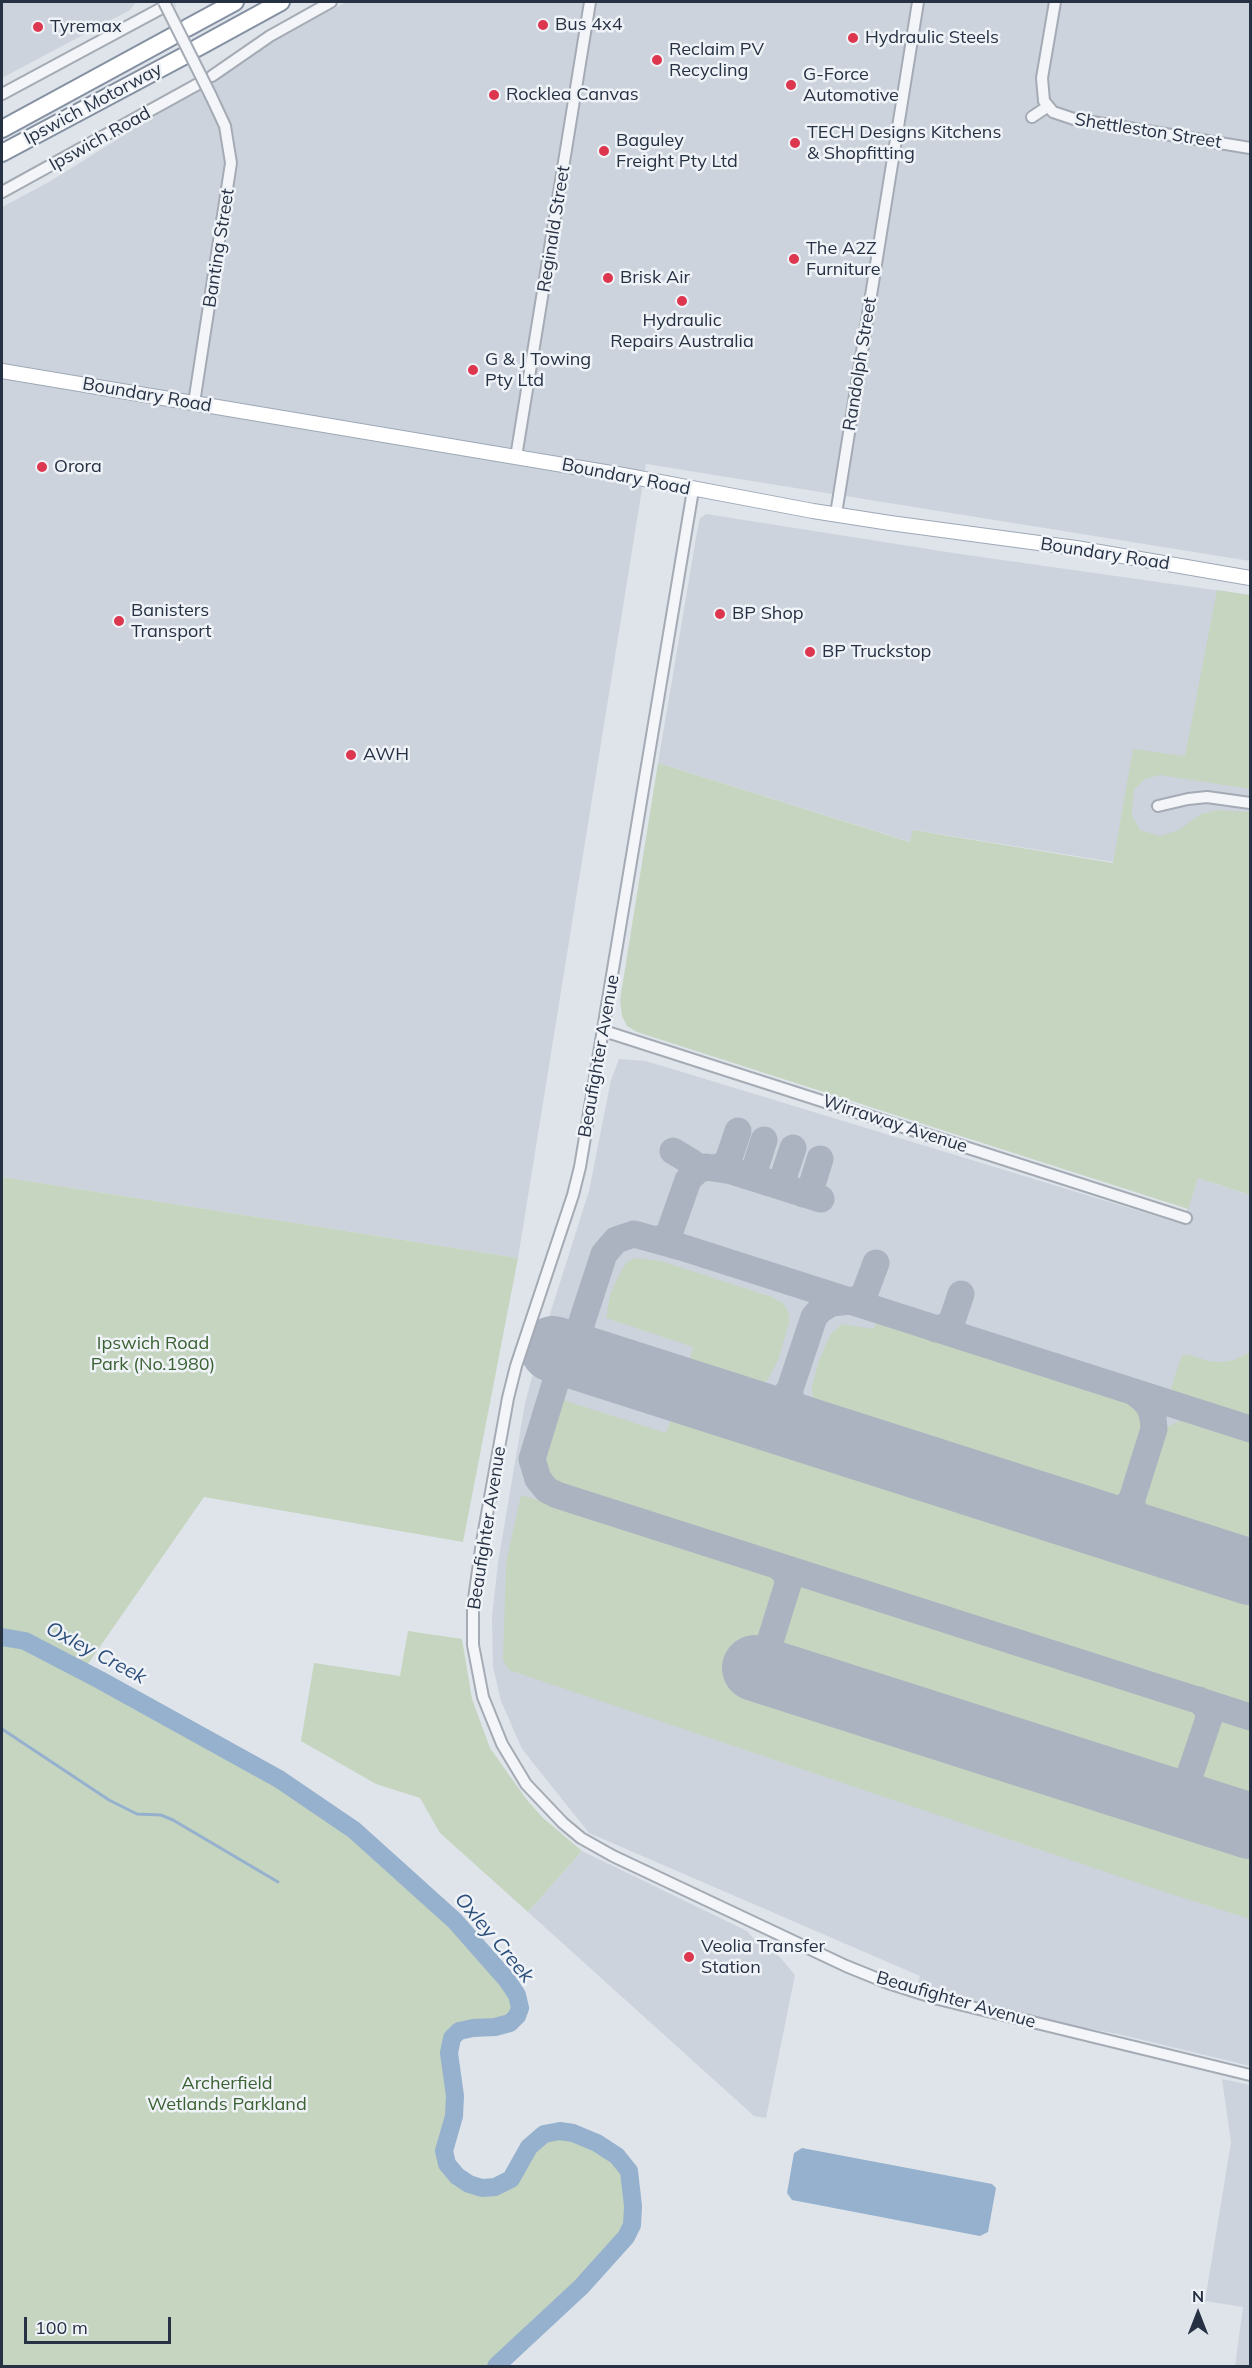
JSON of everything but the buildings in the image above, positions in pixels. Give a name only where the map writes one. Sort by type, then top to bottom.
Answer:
[{"type":"highway","name":"Ipswich Motorway","points":[[2,129],[236,2]]},
{"type":"highway","name":"Ipswich Motorway","points":[[2,153],[281,2]]},
{"type":"main road","name":"Boundary Road","points":[[2,371],[516,457],[836,514],[1076,548],[1251,578]]},
{"type":"street","points":[[212,76],[270,36],[331,2]]},
{"type":"street","name":"Reginald Street","points":[[516,457],[590,2]]},
{"type":"street","name":"Randolph Street","points":[[836,514],[918,2]]},
{"type":"street","points":[[1032,117],[1047,107],[1042,91],[1042,78],[1055,2]]},
{"type":"street","points":[[2,94],[162,5]]},
{"type":"street","name":"Banting Street","points":[[162,5],[225,126],[231,163],[194,403]]},
{"type":"street","name":"Ipswich Road","points":[[2,192],[198,84]]},
{"type":"street","name":"Shettleston Street","points":[[1047,107],[1064,117],[1251,148]]},
{"type":"street","name":"Beaufighter Avenue","points":[[693,490],[649,747],[625,907],[573,1195],[525,1336],[508,1398],[475,1586],[473,1645],[481,1688],[492,1722],[526,1784],[563,1823],[596,1847],[666,1882],[866,1974],[938,1999],[1251,2075]]},
{"type":"street","points":[[1158,806],[1208,797],[1251,803]]},
{"type":"street","name":"Wirraway Avenue","points":[[603,1030],[1186,1218]]},
{"type":"shaded area","points":[[2,2],[136,2],[130,10],[2,78]]},
{"type":"shaded area","points":[[346,2],[1250,2],[1250,561],[646,464],[518,1258],[2,1177],[2,207],[49,182],[280,38]]},
{"type":"shaded area","points":[[706,514],[960,554],[1250,595],[1250,884],[914,830],[911,842],[658,763],[697,532],[700,518]]},
{"type":"shaded area","points":[[619,1059],[646,1061],[1182,1224],[1198,1178],[1250,1195],[1250,2066],[1118,2034],[1024,2017],[917,1987],[920,1976],[589,1833],[522,1749],[501,1701],[493,1667],[492,1617],[498,1563],[525,1403],[544,1333],[589,1191],[611,1080]]},
{"type":"shaded area","points":[[582,1851],[747,1931],[761,1947],[779,1956],[795,1975],[766,2118],[754,2116],[528,1912]]},
{"type":"shaded area","points":[[1222,2079],[1250,2085],[1250,2366],[1235,2366],[1243,2307],[1205,2301],[1231,2142]]},
{"type":"green space","points":[[1217,590],[1250,595],[1250,789],[1160,775],[1145,779],[1134,790],[1132,815],[1140,830],[1160,836],[1179,830],[1201,814],[1218,810],[1250,812],[1250,1195],[1198,1178],[1188,1209],[637,1032],[627,1026],[622,1016],[620,1000],[658,763],[910,842],[913,830],[1113,863],[1133,749],[1185,756]]},
{"type":"green space","name":"Archerfield Wetlands Parkland","points":[[2,1177],[518,1258],[463,1542],[204,1497],[83,1671],[279,1779],[354,1830],[455,1921],[507,1980],[517,1995],[520,2008],[517,2016],[510,2023],[495,2027],[459,2031],[452,2038],[449,2053],[454,2073],[454,2116],[444,2151],[447,2164],[457,2176],[469,2184],[482,2188],[495,2187],[511,2179],[529,2147],[544,2134],[560,2131],[573,2133],[597,2143],[617,2156],[629,2171],[633,2206],[632,2225],[626,2237],[581,2287],[496,2366],[2,2366]]},
{"type":"green space","points":[[635,1258],[661,1261],[772,1297],[784,1304],[789,1314],[789,1323],[778,1360],[767,1381],[756,1385],[753,1389],[687,1368],[693,1347],[606,1318],[610,1295],[617,1279],[626,1263]]},
{"type":"green space","points":[[877,1323],[892,1324],[1125,1398],[1134,1403],[1141,1412],[1145,1428],[1123,1498],[1112,1504],[821,1411],[813,1402],[812,1387],[818,1363],[830,1335],[842,1324],[873,1329]]},
{"type":"green space","points":[[1250,1352],[1250,1420],[1169,1394],[1183,1355],[1222,1362],[1234,1360]]},
{"type":"green space","points":[[560,1399],[666,1433],[673,1412],[1250,1597],[1250,1709],[560,1488],[543,1474],[540,1459],[557,1401]]},
{"type":"green space","points":[[1182,1420],[1194,1420],[1250,1439],[1250,1548],[1143,1513],[1141,1510],[1141,1497],[1161,1437],[1169,1426]]},
{"type":"green space","points":[[521,1495],[776,1574],[779,1579],[779,1591],[747,1689],[876,1730],[892,1726],[1250,1840],[1250,1919],[509,1670],[503,1660],[506,1563]]},
{"type":"green space","points":[[801,1584],[809,1584],[1198,1708],[1202,1718],[1183,1779],[1179,1783],[1169,1785],[900,1699],[889,1686],[785,1652],[780,1646],[779,1636],[792,1595]]},
{"type":"green space","points":[[408,1631],[462,1639],[472,1699],[490,1748],[542,1817],[582,1851],[528,1912],[440,1833],[420,1798],[376,1784],[301,1741],[314,1663],[400,1676]]},
{"type":"green space","points":[[1223,1717],[1250,1725],[1250,1811],[1201,1796],[1196,1788],[1196,1781],[1214,1723]]},
{"type":"water","points":[[802,2148],[992,2184],[996,2188],[988,2232],[980,2236],[792,2200],[787,2193],[794,2153]]},
{"type":"waterway","name":"Oxley Creek","points":[[2,1637],[25,1641],[279,1779],[354,1830],[455,1921],[507,1980],[517,1995],[520,2008],[517,2016],[510,2023],[459,2031],[452,2038],[449,2053],[455,2096],[454,2116],[444,2151],[447,2164],[457,2176],[469,2184],[482,2188],[495,2187],[511,2179],[529,2147],[544,2134],[560,2131],[573,2133],[597,2143],[617,2156],[629,2171],[633,2206],[632,2225],[626,2237],[581,2287],[496,2366]]},
{"type":"waterway","points":[[2,1729],[109,1800],[137,1814],[161,1815],[173,1820],[278,1882]]},
{"type":"taxiway","points":[[718,1167],[727,1164],[738,1131]]},
{"type":"taxiway","points":[[757,1179],[754,1172],[764,1140]]},
{"type":"taxiway","points":[[786,1188],[782,1181],[793,1148]]},
{"type":"taxiway","points":[[673,1151],[693,1163],[694,1174]]},
{"type":"taxiway","points":[[803,1194],[810,1191],[820,1159]]},
{"type":"taxiway","points":[[657,1239],[663,1239],[669,1234],[688,1180],[696,1171],[706,1167],[732,1171],[821,1199]]},
{"type":"taxiway","points":[[1250,1429],[634,1234],[616,1240],[604,1254],[575,1343],[561,1365],[532,1459],[538,1479],[547,1490],[557,1495],[1250,1717]]},
{"type":"taxiway","points":[[849,1301],[864,1295],[876,1263]]},
{"type":"taxiway","points":[[936,1329],[945,1327],[952,1321],[961,1294]]},
{"type":"taxiway","points":[[851,1301],[831,1303],[814,1317],[790,1389],[790,1408],[797,1420],[808,1429],[896,1459]]},
{"type":"taxiway","points":[[558,1373],[566,1364],[580,1359],[661,1383]]},
{"type":"taxiway","points":[[675,1388],[754,1411],[774,1406],[790,1389]]},
{"type":"taxiway","points":[[1004,1493],[1092,1520],[1105,1520],[1121,1513],[1132,1499],[1154,1429],[1150,1407],[1134,1392]]},
{"type":"taxiway","points":[[1132,1499],[1133,1518],[1145,1536],[1239,1568]]},
{"type":"taxiway","points":[[778,1566],[786,1573],[788,1584],[768,1648],[768,1660],[778,1672],[821,1689]]},
{"type":"taxiway","points":[[1118,1784],[1165,1797],[1177,1795],[1185,1789],[1209,1718],[1207,1708],[1199,1700]]},
{"type":"taxiway","points":[[1189,1782],[1189,1795],[1198,1807],[1246,1824]]},
{"type":"runway","points":[[553,1349],[1250,1572]]},
{"type":"runway","points":[[755,1668],[1250,1826]]},
{"type":"tunnel","points":[[160,9],[174,2]]},
{"type":"place","name":"Bus 4x4","points":[[543,25]]},
{"type":"place","name":"Tyremax","points":[[38,27]]},
{"type":"place","name":"Hydraulic Steels","points":[[853,38]]},
{"type":"place","name":"Reclaim PV Recycling","points":[[657,60]]},
{"type":"place","name":"G-Force Automotive","points":[[791,85]]},
{"type":"place","name":"Rocklea Canvas","points":[[494,95]]},
{"type":"place","name":"TECH Designs Kitchens & Shopfitting","points":[[795,143]]},
{"type":"place","name":"Baguley Freight Pty Ltd","points":[[604,151]]},
{"type":"place","name":"The A2Z Furniture","points":[[794,259]]},
{"type":"place","name":"Brisk Air","points":[[608,278]]},
{"type":"place","name":"Hydraulic Repairs Australia","points":[[682,301]]},
{"type":"place","name":"G & J Towing Pty Ltd","points":[[473,370]]},
{"type":"place","name":"Orora","points":[[42,467]]},
{"type":"place","name":"BP Shop","points":[[720,614]]},
{"type":"place","name":"Banisters Transport","points":[[119,621]]},
{"type":"place","name":"BP Truckstop","points":[[810,652]]},
{"type":"place","name":"AWH","points":[[351,755]]},
{"type":"place","name":"Veolia Transfer Station","points":[[689,1957]]},
{"type":"park label","name":"Ipswich Road Park (No.1980)","points":[[153,1354]]}]
